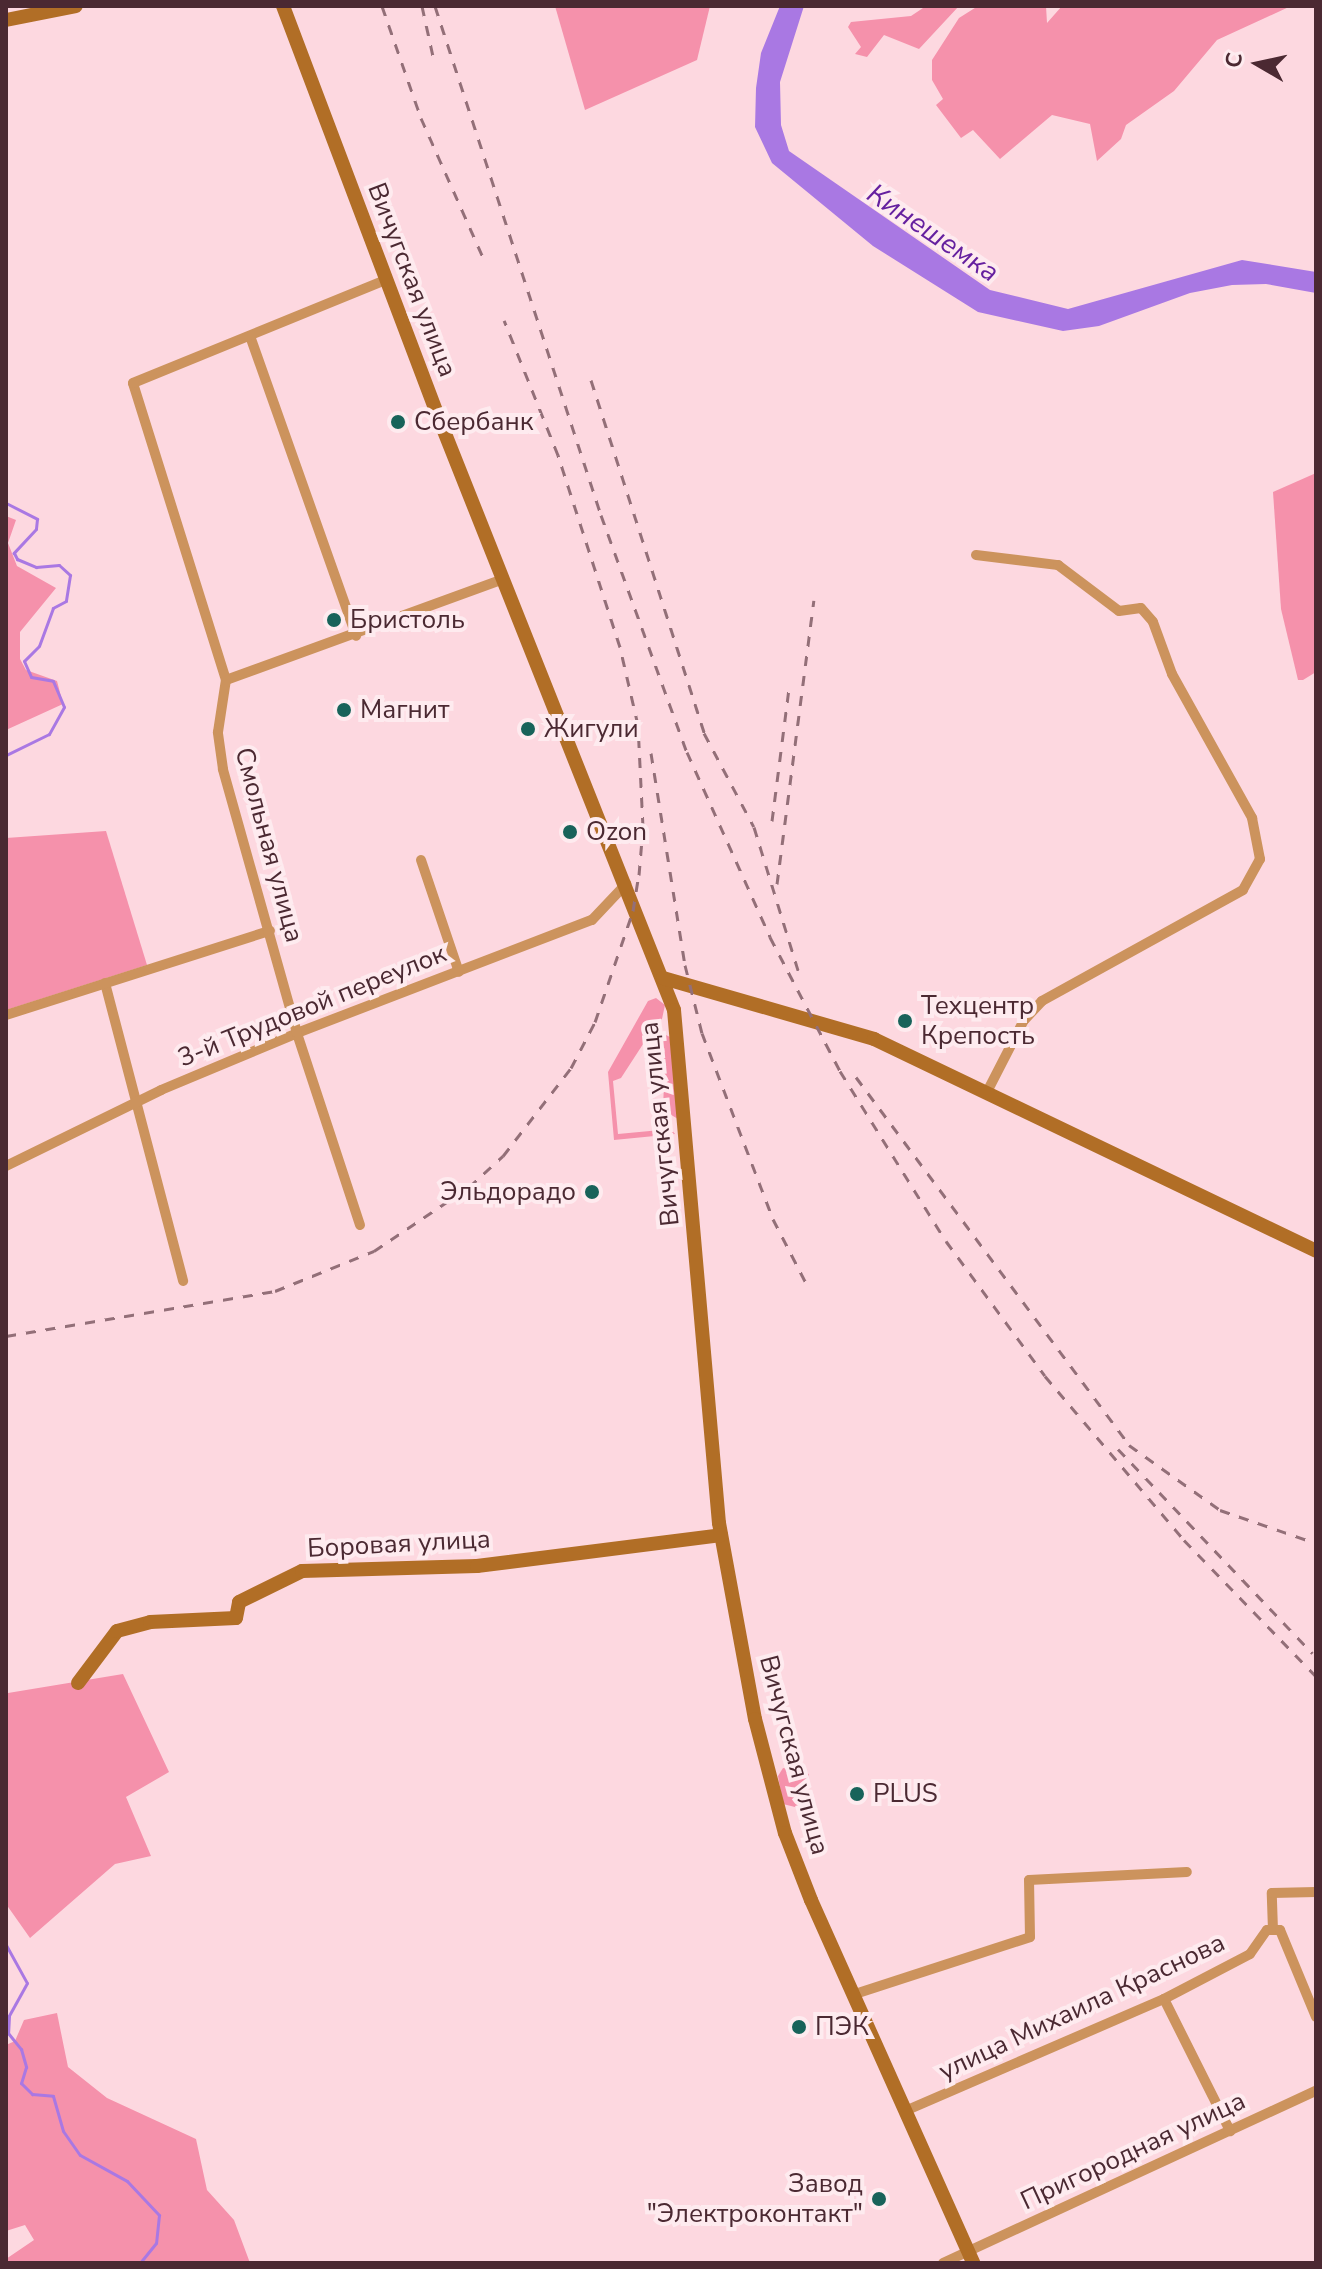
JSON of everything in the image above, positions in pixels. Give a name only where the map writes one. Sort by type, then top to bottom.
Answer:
[{"type":"main road","points":[[6,20],[76,6]]},
{"type":"main road","name":"Вичугская улица","points":[[283,6],[386,280],[627,882],[633,911],[663,978],[682,1057],[721,1535],[734,1618],[780,1817],[852,1995],[971,2257]]},
{"type":"main road","points":[[663,978],[874,1039],[1316,1251]]},
{"type":"main road","name":"Боровая улица","points":[[78,1683],[117,1631],[150,1622],[236,1618],[239,1602],[302,1571],[477,1566],[721,1535]]},
{"type":"street","points":[[356,636],[250,336],[386,280]]},
{"type":"street","name":"Смольная улица","points":[[250,336],[133,383],[226,680],[219,748],[297,1033],[360,1225]]},
{"type":"street","points":[[976,555],[1058,565],[1119,611],[1141,608],[1153,622],[1172,674],[1252,818],[1260,859],[1243,890],[1042,1001],[1024,1020],[986,1094]]},
{"type":"street","points":[[226,680],[356,636],[504,579]]},
{"type":"street","points":[[421,860],[459,972]]},
{"type":"street","name":"3-й Трудовой переулок","points":[[6,1166],[136,1102],[297,1033],[592,920],[627,882]]},
{"type":"street","points":[[6,1015],[270,931]]},
{"type":"street","points":[[105,983],[183,1281]]},
{"type":"street","points":[[852,1995],[1030,1937],[1029,1880],[1187,1872]]},
{"type":"street","points":[[1316,1892],[1272,1893],[1270,1930],[1280,1930],[1316,2017]]},
{"type":"street","name":"улица Михаила Краснова","points":[[905,2111],[1164,1999],[1250,1954],[1270,1930]]},
{"type":"street","points":[[1164,1999],[1230,2131]]},
{"type":"street","name":"Пригородная улица","points":[[943,2263],[971,2257],[1316,2091]]},
{"type":"shaded area","points":[[555,6],[710,6],[697,60],[585,110]]},
{"type":"shaded area","points":[[780,6],[804,6],[780,82],[781,125],[789,151],[990,290],[1068,309],[1242,260],[1316,272],[1316,293],[1266,284],[1232,285],[1190,293],[1099,326],[1063,331],[978,312],[873,246],[772,163],[755,127],[756,88],[761,53]]},
{"type":"shaded area","points":[[926,6],[959,6],[919,49],[884,35],[867,57],[855,54],[861,47],[848,27],[851,22],[911,16]]},
{"type":"shaded area","points":[[978,6],[1046,6],[1047,23],[1062,6],[1291,6],[1217,40],[1174,91],[1126,125],[1121,139],[1097,161],[1090,124],[1052,115],[1000,159],[973,130],[961,138],[936,105],[943,99],[932,80],[932,60],[959,18]]},
{"type":"shaded area","points":[[1316,473],[1316,672],[1298,680],[1281,609],[1273,492]]},
{"type":"shaded area","points":[[6,516],[16,520],[8,543],[17,566],[56,588],[20,632],[20,659],[26,670],[57,681],[63,704],[6,730]]},
{"type":"shaded area","points":[[106,831],[147,965],[6,1010],[6,838]]},
{"type":"shaded area","points":[[656,998],[665,1005],[662,1019],[646,1027],[642,1034],[647,1038],[621,1078],[613,1081],[618,1134],[671,1129],[675,1134],[614,1140],[608,1072],[648,1001]]},
{"type":"shaded area","points":[[660,1032],[670,1037],[678,1119],[663,1110],[664,1082],[655,1040]]},
{"type":"shaded area","points":[[123,1674],[169,1772],[126,1797],[151,1856],[115,1864],[30,1938],[6,1904],[6,1687],[8,1693]]},
{"type":"shaded area","points":[[783,1768],[809,1774],[803,1809],[783,1804],[778,1776]]},
{"type":"shaded area","points":[[57,2013],[68,2067],[107,2098],[196,2139],[207,2190],[234,2220],[250,2263],[7,2263],[6,2259],[34,2240],[25,2225],[6,2231],[6,2045],[15,2041],[24,2020]]},
{"type":"waterway","points":[[6,503],[37,519],[36,529],[14,553],[17,559],[36,567],[59,565],[70,575],[66,601],[53,608],[39,646],[24,661],[31,677],[53,681],[64,707],[49,734],[6,755]]},
{"type":"waterway","points":[[6,1945],[27,1983],[9,2016],[8,2033],[21,2049],[26,2067],[21,2083],[32,2094],[53,2096],[63,2131],[80,2155],[127,2181],[159,2215],[156,2243],[140,2263]]},
{"type":"railway","points":[[382,6],[421,118],[483,257]]},
{"type":"railway","points":[[422,6],[433,56]]},
{"type":"railway","points":[[435,6],[601,515],[687,752],[770,937],[840,1071],[946,1241],[1045,1376],[1184,1540],[1316,1676]]},
{"type":"railway","points":[[6,1336],[275,1291],[374,1251],[469,1187],[503,1156],[571,1068],[595,1022],[633,911],[639,875],[643,827],[638,725],[620,647],[558,455],[504,320]]},
{"type":"railway","points":[[591,380],[704,733],[754,827],[798,970]]},
{"type":"railway","points":[[777,884],[814,600]]},
{"type":"railway","points":[[772,821],[789,688]]},
{"type":"railway","points":[[651,753],[685,965],[702,1033],[773,1219],[806,1283]]},
{"type":"railway","points":[[856,1077],[1129,1445],[1220,1510],[1316,1543]]},
{"type":"railway","points":[[1118,1449],[1312,1653]]},
{"type":"place","name":"Сбербанк","points":[[398,422]]},
{"type":"place","name":"Бристоль","points":[[334,620]]},
{"type":"place","name":"Магнит","points":[[344,710]]},
{"type":"place","name":"Жигули","points":[[528,729]]},
{"type":"place","name":"Ozon","points":[[570,832]]},
{"type":"place","name":"Техцентр Крепость","points":[[905,1021]]},
{"type":"place","name":"Эльдорадо","points":[[592,1192]]},
{"type":"place","name":"PLUS","points":[[857,1794]]},
{"type":"place","name":"ПЭК","points":[[799,2027]]},
{"type":"place","name":"Завод \"Электроконтакт\"","points":[[879,2199]]},
{"type":"water label","name":"Кинешемка","points":[[933,233]]}]
